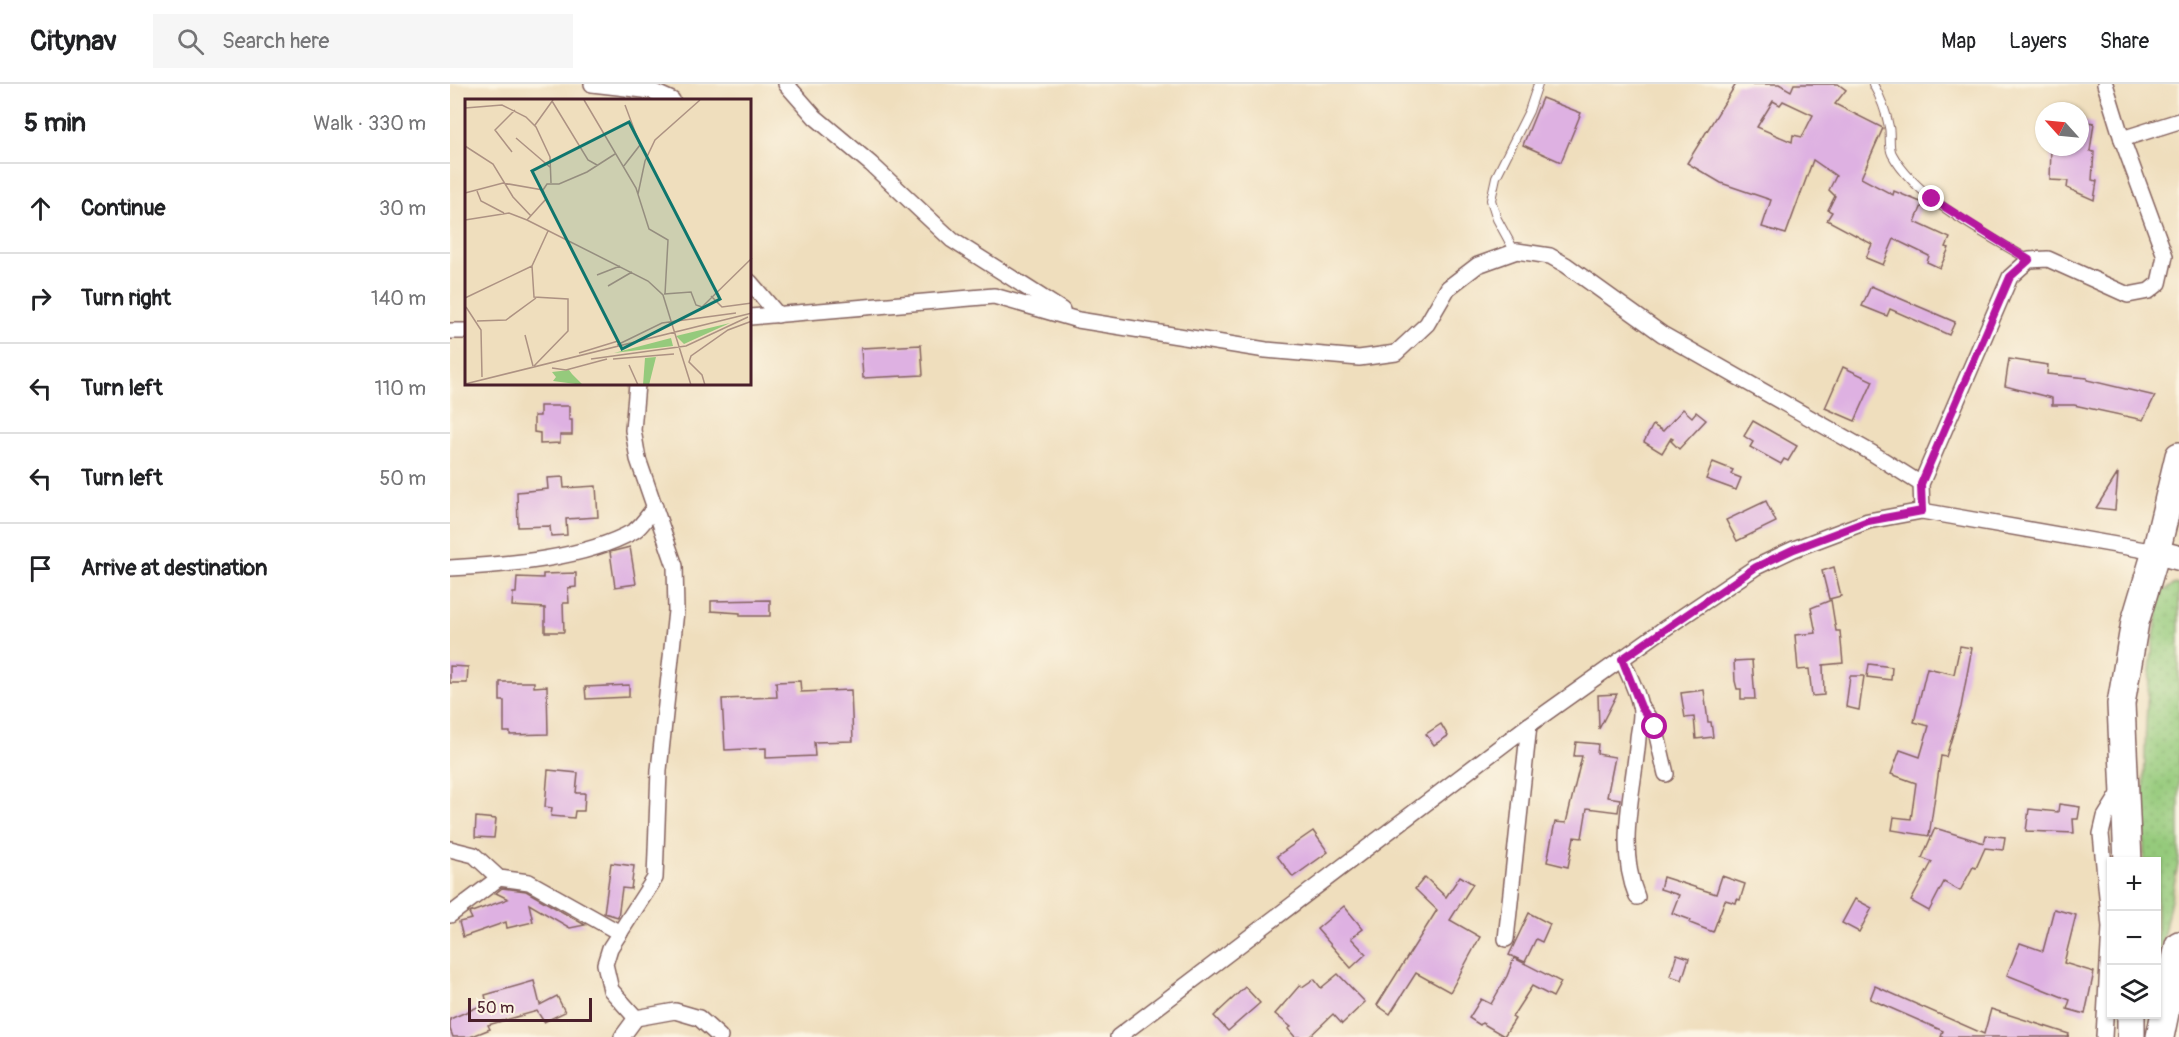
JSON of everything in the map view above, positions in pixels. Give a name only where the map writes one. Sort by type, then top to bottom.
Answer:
[{"type":"highway","points":[[2128,857],[2121,704],[2136,622],[2168,555],[2179,456]]},
{"type":"highway","points":[[2160,1037],[2179,945]]},
{"type":"highway","points":[[2131,1019],[2131,1037]]},
{"type":"street","points":[[592,84],[652,91],[670,99]]},
{"type":"street","points":[[786,84],[815,117],[871,164],[952,240],[1078,320]]},
{"type":"street","points":[[1922,511],[1921,484],[2010,277],[2029,260],[2048,259],[2128,295],[2149,291],[2159,283],[2165,256],[2121,139],[2105,84]]},
{"type":"street","points":[[2121,139],[2179,121]]},
{"type":"street","points":[[752,317],[994,296],[1078,320],[1266,350],[1359,358],[1396,353],[1427,324],[1448,288],[1478,265],[1515,252],[1550,256],[1662,334],[1872,453],[1921,484]]},
{"type":"street","points":[[752,284],[778,315]]},
{"type":"street","points":[[450,331],[465,330]]},
{"type":"street","points":[[636,1018],[611,990],[605,964],[610,948],[655,878],[660,770],[676,611],[675,566],[638,459],[633,430],[637,386]]},
{"type":"street","points":[[450,568],[476,567],[582,553],[636,530],[655,507]]},
{"type":"street","points":[[1118,1037],[1529,726],[1622,659],[1766,562],[1794,549],[1868,521],[1922,511],[2168,555]]},
{"type":"street","points":[[1622,659],[1641,707],[1655,727],[1666,774]]},
{"type":"street","points":[[1637,897],[1629,878],[1627,850],[1630,796],[1638,749],[1641,707]]},
{"type":"street","points":[[1506,939],[1529,726]]},
{"type":"street","points":[[2104,1037],[2110,927],[2101,834],[2104,817],[2125,785]]},
{"type":"street","points":[[450,849],[474,855],[499,878],[529,882],[620,933]]},
{"type":"street","points":[[450,915],[499,878]]},
{"type":"street","points":[[622,1037],[636,1018],[675,1011],[699,1018],[720,1037]]},
{"type":"lane","points":[[1515,252],[1497,219],[1491,200],[1496,177],[1528,111],[1538,84]]},
{"type":"lane","points":[[1873,84],[1882,100],[1890,129],[1890,150],[1902,170],[1932,199],[2029,260]]},
{"type":"green space","points":[[2175,584],[2179,585],[2179,860],[2161,948],[2161,857],[2144,857],[2144,794],[2151,659],[2162,592]]},
{"type":"building","points":[[1736,84],[1779,84],[1791,91],[1794,84],[1838,84],[1846,90],[1835,104],[1883,128],[1861,178],[1893,195],[1894,191],[1923,203],[1915,222],[1950,238],[1946,247],[1949,248],[1940,268],[1927,262],[1929,256],[1894,239],[1883,265],[1866,258],[1872,244],[1827,220],[1832,212],[1828,210],[1835,196],[1829,190],[1836,176],[1813,160],[1786,234],[1762,227],[1771,200],[1721,183],[1687,163]],"holes":[[[1773,101],[1780,105],[1783,101],[1813,115],[1802,137],[1793,135],[1792,142],[1757,127]]]},
{"type":"building","points":[[1542,98],[1581,113],[1561,162],[1523,145]]},
{"type":"building","points":[[2089,122],[2094,123],[2090,151],[2094,152],[2092,180],[2097,181],[2094,200],[2067,188],[2068,181],[2050,180],[2051,156],[2089,156]]},
{"type":"building","points":[[1871,286],[1955,322],[1949,335],[1890,309],[1887,316],[1862,306]]},
{"type":"building","points":[[921,345],[923,375],[863,378],[861,348]]},
{"type":"building","points":[[2009,359],[2048,365],[2047,374],[2087,378],[2087,380],[2155,396],[2143,420],[2074,405],[2052,405],[2052,398],[2005,386]]},
{"type":"building","points":[[1843,367],[1873,381],[1855,421],[1825,408]]},
{"type":"building","points":[[540,406],[569,406],[572,435],[560,435],[560,443],[540,444],[540,433],[534,432],[534,416],[540,416]]},
{"type":"building","points":[[1683,409],[1692,417],[1696,412],[1706,420],[1679,449],[1671,438],[1662,453],[1644,442],[1653,425],[1663,431]]},
{"type":"building","points":[[1753,421],[1797,446],[1788,461],[1784,459],[1781,464],[1750,447],[1753,442],[1744,436]]},
{"type":"building","points":[[1713,462],[1733,470],[1731,474],[1741,478],[1736,490],[1706,479]]},
{"type":"building","points":[[2118,473],[2115,510],[2096,508]]},
{"type":"building","points":[[563,477],[564,488],[596,486],[598,517],[566,519],[567,535],[551,536],[550,526],[518,527],[517,492],[548,489],[547,478]]},
{"type":"building","points":[[1766,501],[1776,522],[1737,541],[1726,520]]},
{"type":"building","points":[[630,547],[636,584],[615,587],[610,552]]},
{"type":"building","points":[[1834,567],[1841,596],[1829,599],[1822,571]]},
{"type":"building","points":[[576,573],[576,587],[568,588],[569,603],[563,603],[564,632],[545,632],[545,608],[512,606],[517,577],[543,578],[543,574]]},
{"type":"building","points":[[770,600],[770,616],[740,616],[740,613],[711,611],[711,601]]},
{"type":"building","points":[[1831,600],[1836,631],[1840,631],[1843,663],[1823,665],[1824,695],[1812,696],[1809,669],[1798,670],[1795,635],[1816,633],[1811,608]]},
{"type":"building","points":[[1960,646],[1972,648],[1961,707],[1946,757],[1941,756],[1929,836],[1892,830],[1894,817],[1911,819],[1916,783],[1891,774],[1900,750],[1920,757],[1929,726],[1914,722],[1927,668],[1954,674]]},
{"type":"building","points":[[1752,660],[1755,699],[1741,699],[1741,689],[1737,689],[1735,681],[1734,661]]},
{"type":"building","points":[[1869,664],[1892,667],[1891,680],[1867,677]]},
{"type":"building","points":[[450,666],[468,667],[467,683],[450,683]]},
{"type":"building","points":[[1850,676],[1864,676],[1859,710],[1846,707]]},
{"type":"building","points":[[800,681],[801,692],[851,690],[853,741],[814,742],[815,756],[766,758],[766,748],[725,750],[722,699],[777,697],[776,682]]},
{"type":"building","points":[[500,682],[534,682],[534,687],[547,686],[548,734],[510,735],[510,732],[504,732],[504,701],[500,701]]},
{"type":"building","points":[[629,685],[629,697],[586,699],[585,687]]},
{"type":"building","points":[[1704,690],[1708,722],[1711,722],[1713,737],[1696,739],[1694,717],[1685,718],[1681,693]]},
{"type":"building","points":[[1617,694],[1599,729],[1598,695]]},
{"type":"building","points":[[1441,724],[1448,736],[1434,745],[1426,734]]},
{"type":"building","points":[[1576,742],[1598,744],[1597,754],[1615,757],[1607,797],[1620,799],[1618,812],[1587,808],[1582,838],[1574,837],[1568,867],[1547,862],[1555,822],[1566,823],[1582,756],[1574,756]]},
{"type":"building","points":[[548,770],[578,773],[576,793],[585,793],[584,811],[575,811],[574,818],[551,816],[552,808],[545,807]]},
{"type":"building","points":[[2059,804],[2080,807],[2078,819],[2073,819],[2074,833],[2026,831],[2029,809],[2058,812]]},
{"type":"building","points":[[476,817],[496,819],[494,838],[475,837]]},
{"type":"building","points":[[1935,828],[1984,843],[1986,835],[2005,837],[2003,850],[1985,848],[1976,868],[1973,867],[1960,891],[1944,882],[1929,911],[1911,901],[1932,862],[1922,858]]},
{"type":"building","points":[[1313,831],[1328,852],[1293,877],[1277,856]]},
{"type":"building","points":[[611,863],[634,866],[631,889],[622,888],[618,917],[604,913]]},
{"type":"building","points":[[1460,876],[1473,884],[1450,920],[1480,937],[1450,992],[1416,973],[1390,1014],[1377,1005],[1437,910],[1415,889],[1425,877],[1446,897]]},
{"type":"building","points":[[1722,876],[1745,884],[1740,900],[1737,899],[1736,903],[1725,900],[1713,932],[1672,913],[1679,895],[1660,889],[1663,877],[1716,894]]},
{"type":"building","points":[[502,888],[526,891],[585,925],[570,928],[529,904],[533,922],[507,928],[506,922],[463,937],[459,922],[472,919],[469,913],[508,899],[496,893]]},
{"type":"building","points":[[1855,899],[1872,908],[1859,932],[1842,923]]},
{"type":"building","points":[[1344,906],[1363,929],[1351,938],[1366,954],[1351,968],[1317,929]]},
{"type":"building","points":[[2054,909],[2076,915],[2064,963],[2094,972],[2085,1014],[2067,1009],[2070,1000],[2007,975],[2020,943],[2043,951]]},
{"type":"building","points":[[1529,913],[1550,924],[1542,942],[1536,939],[1525,962],[1509,955]]},
{"type":"building","points":[[1677,954],[1689,958],[1682,980],[1670,976]]},
{"type":"building","points":[[1514,958],[1561,982],[1553,997],[1532,986],[1512,1017],[1515,1019],[1504,1036],[1469,1018],[1481,999],[1491,1004]]},
{"type":"building","points":[[1338,974],[1365,1002],[1342,1024],[1333,1014],[1309,1037],[1295,1037],[1288,1029],[1291,1027],[1275,1014],[1300,985],[1302,987],[1314,979],[1321,988]]},
{"type":"building","points":[[534,981],[540,1005],[557,996],[565,1012],[544,1022],[537,1011],[488,1025],[490,1029],[470,1037],[453,1037],[450,1019],[487,1003],[485,995]]},
{"type":"building","points":[[1875,986],[1984,1034],[1991,1009],[2069,1034],[2068,1037],[1941,1037],[1943,1031],[1870,999]]},
{"type":"building","points":[[1245,987],[1260,1003],[1228,1031],[1214,1016]]},
{"type":"route","points":[[1655,727],[1641,707],[1622,659],[1756,567],[1794,549],[1868,521],[1922,511],[1921,484],[2010,277],[2029,260],[1932,199]]}]
